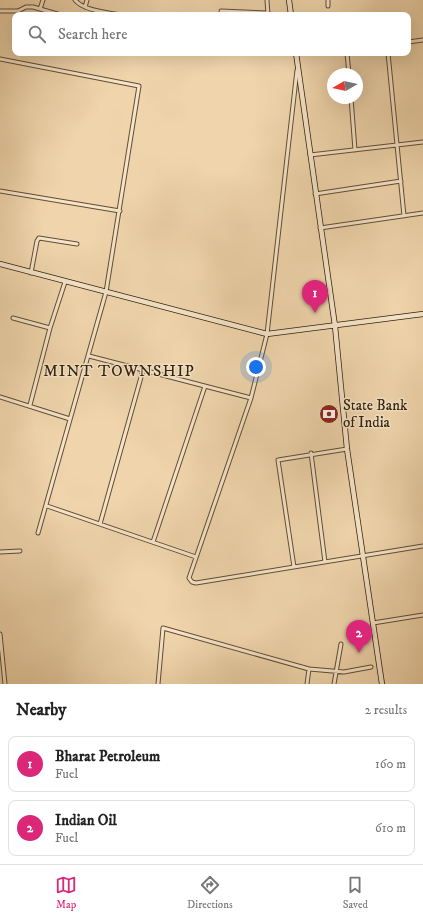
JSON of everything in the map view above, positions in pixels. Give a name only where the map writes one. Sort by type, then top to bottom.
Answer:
[{"type":"street","points":[[40,9],[43,0]]},
{"type":"street","points":[[75,0],[85,7],[107,12]]},
{"type":"street","points":[[85,7],[87,0]]},
{"type":"street","points":[[267,0],[268,12]]},
{"type":"street","points":[[289,0],[291,12]]},
{"type":"street","points":[[328,0],[328,6]]},
{"type":"street","points":[[0,11],[18,11],[26,7],[50,12]]},
{"type":"street","points":[[221,11],[237,12]]},
{"type":"street","points":[[411,42],[423,40]]},
{"type":"street","points":[[296,56],[335,326],[347,449],[382,684]]},
{"type":"street","points":[[347,56],[348,68]]},
{"type":"street","points":[[388,56],[404,216]]},
{"type":"street","points":[[0,59],[139,86],[106,292],[47,506],[38,533]]},
{"type":"street","points":[[298,66],[267,334],[251,398],[189,578],[192,582],[196,583],[423,546]]},
{"type":"street","points":[[351,104],[355,150]]},
{"type":"street","points":[[310,155],[423,142]]},
{"type":"street","points":[[315,194],[401,181]]},
{"type":"street","points":[[0,191],[120,211]]},
{"type":"street","points":[[320,228],[423,213]]},
{"type":"street","points":[[31,273],[37,241],[40,238],[77,244]]},
{"type":"street","points":[[0,264],[267,334],[423,314]]},
{"type":"street","points":[[30,405],[50,328],[65,282]]},
{"type":"street","points":[[13,318],[50,328]]},
{"type":"street","points":[[89,356],[251,398]]},
{"type":"street","points":[[100,524],[143,370]]},
{"type":"street","points":[[153,542],[205,386]]},
{"type":"street","points":[[0,397],[30,405],[70,419]]},
{"type":"street","points":[[294,567],[278,460],[312,453],[347,449]]},
{"type":"street","points":[[312,453],[325,562]]},
{"type":"street","points":[[47,506],[196,558]]},
{"type":"street","points":[[0,552],[20,551]]},
{"type":"street","points":[[373,623],[423,615]]},
{"type":"street","points":[[158,684],[163,628],[309,669],[344,672],[371,667]]},
{"type":"street","points":[[0,634],[5,684]]},
{"type":"street","points":[[334,684],[341,644]]},
{"type":"street","points":[[307,684],[309,669]]},
{"type":"place","name":"Bharat Petroleum","points":[[315,313]]},
{"type":"place","name":"State Bank of India","points":[[329,414]]},
{"type":"place","name":"Indian Oil","points":[[359,653]]},
{"type":"district","name":"MINT TOWNSHIP","points":[[119,370]]}]
